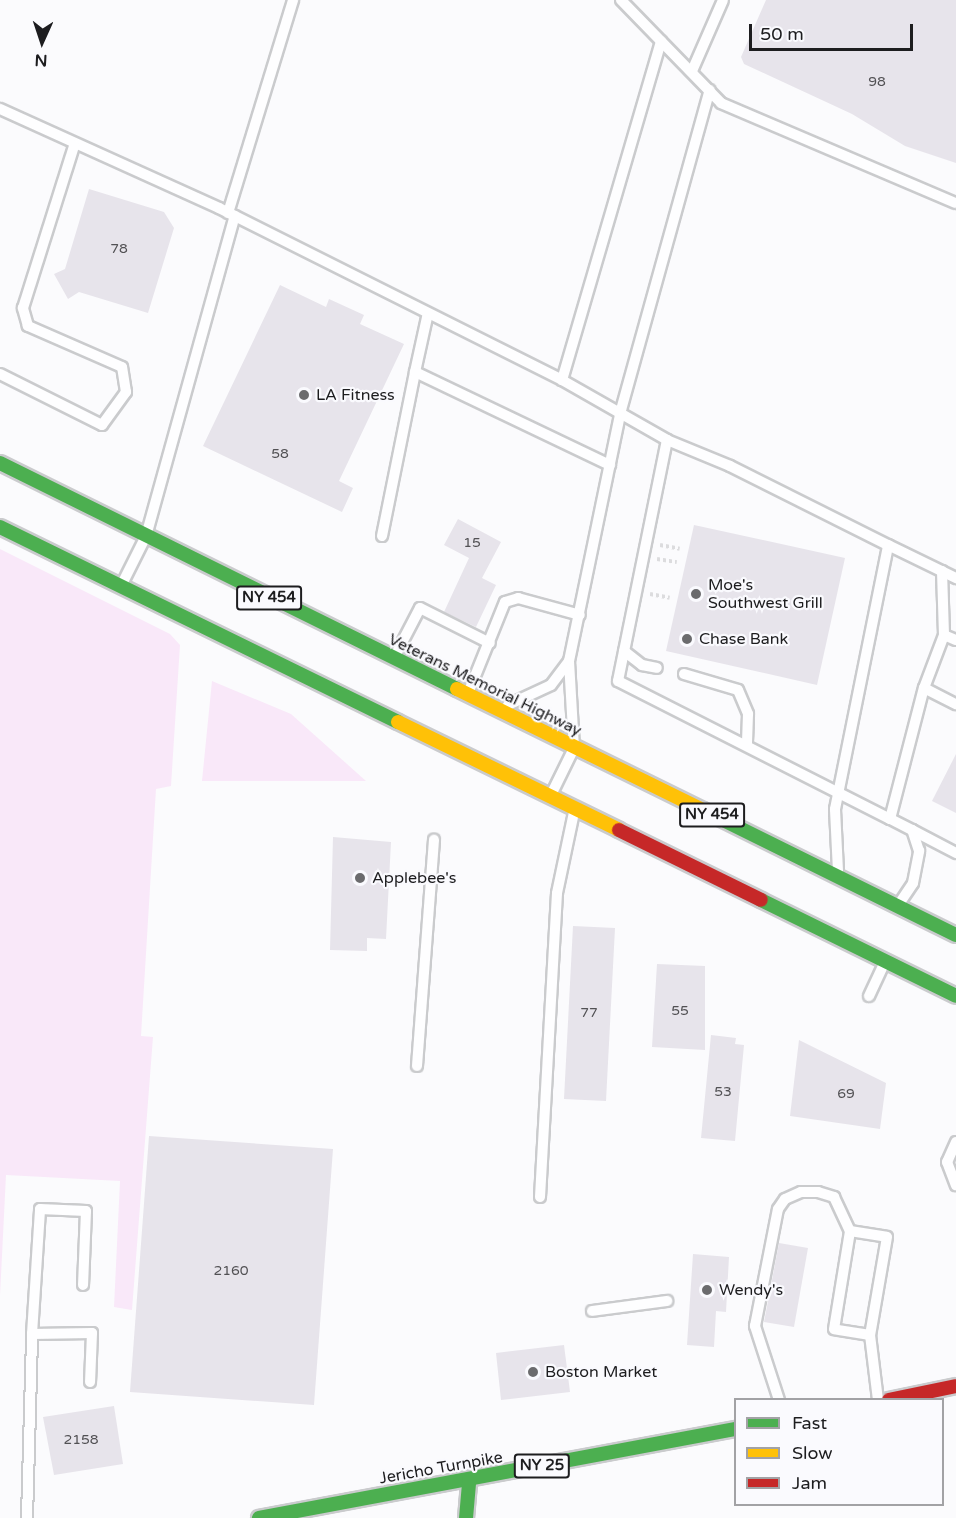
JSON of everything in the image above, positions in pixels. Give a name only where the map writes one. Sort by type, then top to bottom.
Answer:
[{"type":"main road","name":"Veterans Memorial Highway","points":[[0,463],[956,935]]},
{"type":"main road","points":[[0,527],[551,794],[956,996]]},
{"type":"main road","points":[[899,1398],[956,1386]]},
{"type":"main road","name":"Jericho Turnpike","points":[[259,1518],[734,1429]]},
{"type":"main road","points":[[466,1518],[469,1480]]},
{"type":"lane","points":[[121,587],[146,536],[232,215],[293,0]]},
{"type":"lane","points":[[621,0],[721,103],[956,203]]},
{"type":"lane","points":[[692,71],[723,0]]},
{"type":"lane","points":[[562,380],[661,41]]},
{"type":"lane","points":[[551,794],[574,748],[569,661],[621,410],[710,90]]},
{"type":"lane","points":[[0,109],[74,146],[232,215],[621,410],[667,440],[730,466],[956,578]]},
{"type":"lane","points":[[0,374],[102,425],[126,392],[122,368],[28,326],[23,308],[74,146]]},
{"type":"lane","points":[[382,536],[428,313]]},
{"type":"lane","points":[[415,372],[610,465]]},
{"type":"lane","points":[[667,440],[618,681],[956,853]]},
{"type":"lane","points":[[838,875],[835,809],[888,545]]},
{"type":"lane","points":[[890,819],[924,688],[944,635],[942,571]]},
{"type":"lane","points":[[468,694],[506,602],[518,598],[580,615]]},
{"type":"lane","points":[[394,658],[420,608],[489,643]]},
{"type":"lane","points":[[944,635],[956,640]]},
{"type":"lane","points":[[624,651],[642,665],[657,668]]},
{"type":"lane","points":[[497,709],[551,685],[569,661]]},
{"type":"lane","points":[[684,674],[727,683],[738,690],[748,714],[747,745]]},
{"type":"lane","points":[[924,688],[956,704]]},
{"type":"lane","points":[[540,1197],[557,893],[575,806]]},
{"type":"lane","points":[[897,907],[913,883],[919,851],[912,830]]},
{"type":"lane","points":[[417,1066],[434,840]]},
{"type":"lane","points":[[869,996],[886,961]]},
{"type":"lane","points":[[956,1142],[947,1162],[956,1185]]},
{"type":"lane","points":[[778,1398],[756,1326],[778,1209],[784,1199],[801,1192],[818,1192],[834,1197],[850,1231],[834,1329],[870,1335]]},
{"type":"lane","points":[[27,1518],[32,1334],[40,1209],[86,1211],[83,1285]]},
{"type":"lane","points":[[850,1231],[887,1237],[870,1335],[878,1398]]},
{"type":"lane","points":[[592,1311],[667,1301]]},
{"type":"lane","points":[[32,1334],[92,1333],[90,1382]]},
{"type":"shaded area","points":[[0,549],[170,634],[180,645],[171,786],[156,789],[141,1036],[153,1037],[132,1310],[114,1307],[120,1181],[6,1175],[0,1296]]},
{"type":"shaded area","points":[[212,681],[291,714],[366,781],[202,781]]},
{"type":"building","points":[[766,0],[956,0],[956,163],[905,146],[852,114],[744,64],[741,57]]},
{"type":"building","points":[[89,189],[164,212],[174,228],[148,313],[79,292],[68,299],[54,274],[65,269]]},
{"type":"building","name":"LA Fitness","points":[[280,285],[326,307],[329,299],[364,315],[360,324],[404,344],[339,481],[353,488],[342,512],[203,446]]},
{"type":"building","points":[[458,519],[501,542],[482,578],[496,585],[476,627],[444,612],[469,558],[444,545]]},
{"type":"building","points":[[694,525],[845,558],[817,685],[666,651]]},
{"type":"building","points":[[956,754],[956,813],[932,801]]},
{"type":"building","name":"Applebee's","points":[[333,837],[391,842],[386,939],[367,938],[367,951],[330,950]]},
{"type":"building","points":[[573,926],[615,928],[606,1101],[564,1099]]},
{"type":"building","points":[[657,964],[705,966],[705,1050],[652,1047]]},
{"type":"building","points":[[711,1035],[736,1038],[735,1044],[744,1045],[735,1141],[701,1138]]},
{"type":"building","points":[[799,1040],[886,1083],[880,1129],[790,1116]]},
{"type":"building","points":[[149,1136],[333,1149],[314,1405],[130,1392]]},
{"type":"building","points":[[779,1243],[808,1248],[794,1327],[764,1322]]},
{"type":"building","name":"Wendy's","points":[[693,1254],[729,1257],[726,1312],[716,1311],[714,1347],[687,1345]]},
{"type":"building","name":"Boston Market","points":[[564,1345],[570,1392],[501,1400],[496,1353]]},
{"type":"building","points":[[114,1406],[123,1464],[54,1475],[43,1417]]},
{"type":"traffic: fast","points":[[0,463],[457,689]]},
{"type":"traffic: fast","points":[[0,527],[398,722]]},
{"type":"traffic: fast","points":[[703,810],[956,935]]},
{"type":"traffic: fast","points":[[761,900],[956,996]]},
{"type":"traffic: fast","points":[[259,1518],[734,1429]]},
{"type":"traffic: fast","points":[[466,1518],[469,1480]]},
{"type":"traffic: slow","points":[[457,689],[703,810]]},
{"type":"traffic: slow","points":[[398,722],[619,830]]},
{"type":"traffic: jam","points":[[619,830],[761,900]]},
{"type":"traffic: jam","points":[[899,1398],[956,1386]]},
{"type":"place","name":"LA Fitness","points":[[304,395]]},
{"type":"place","name":"Moe's Southwest Grill","points":[[696,594]]},
{"type":"place","name":"Chase Bank","points":[[687,639]]},
{"type":"place","name":"Applebee's","points":[[360,878]]},
{"type":"place","name":"Wendy's","points":[[707,1290]]},
{"type":"place","name":"Boston Market","points":[[533,1372]]}]
